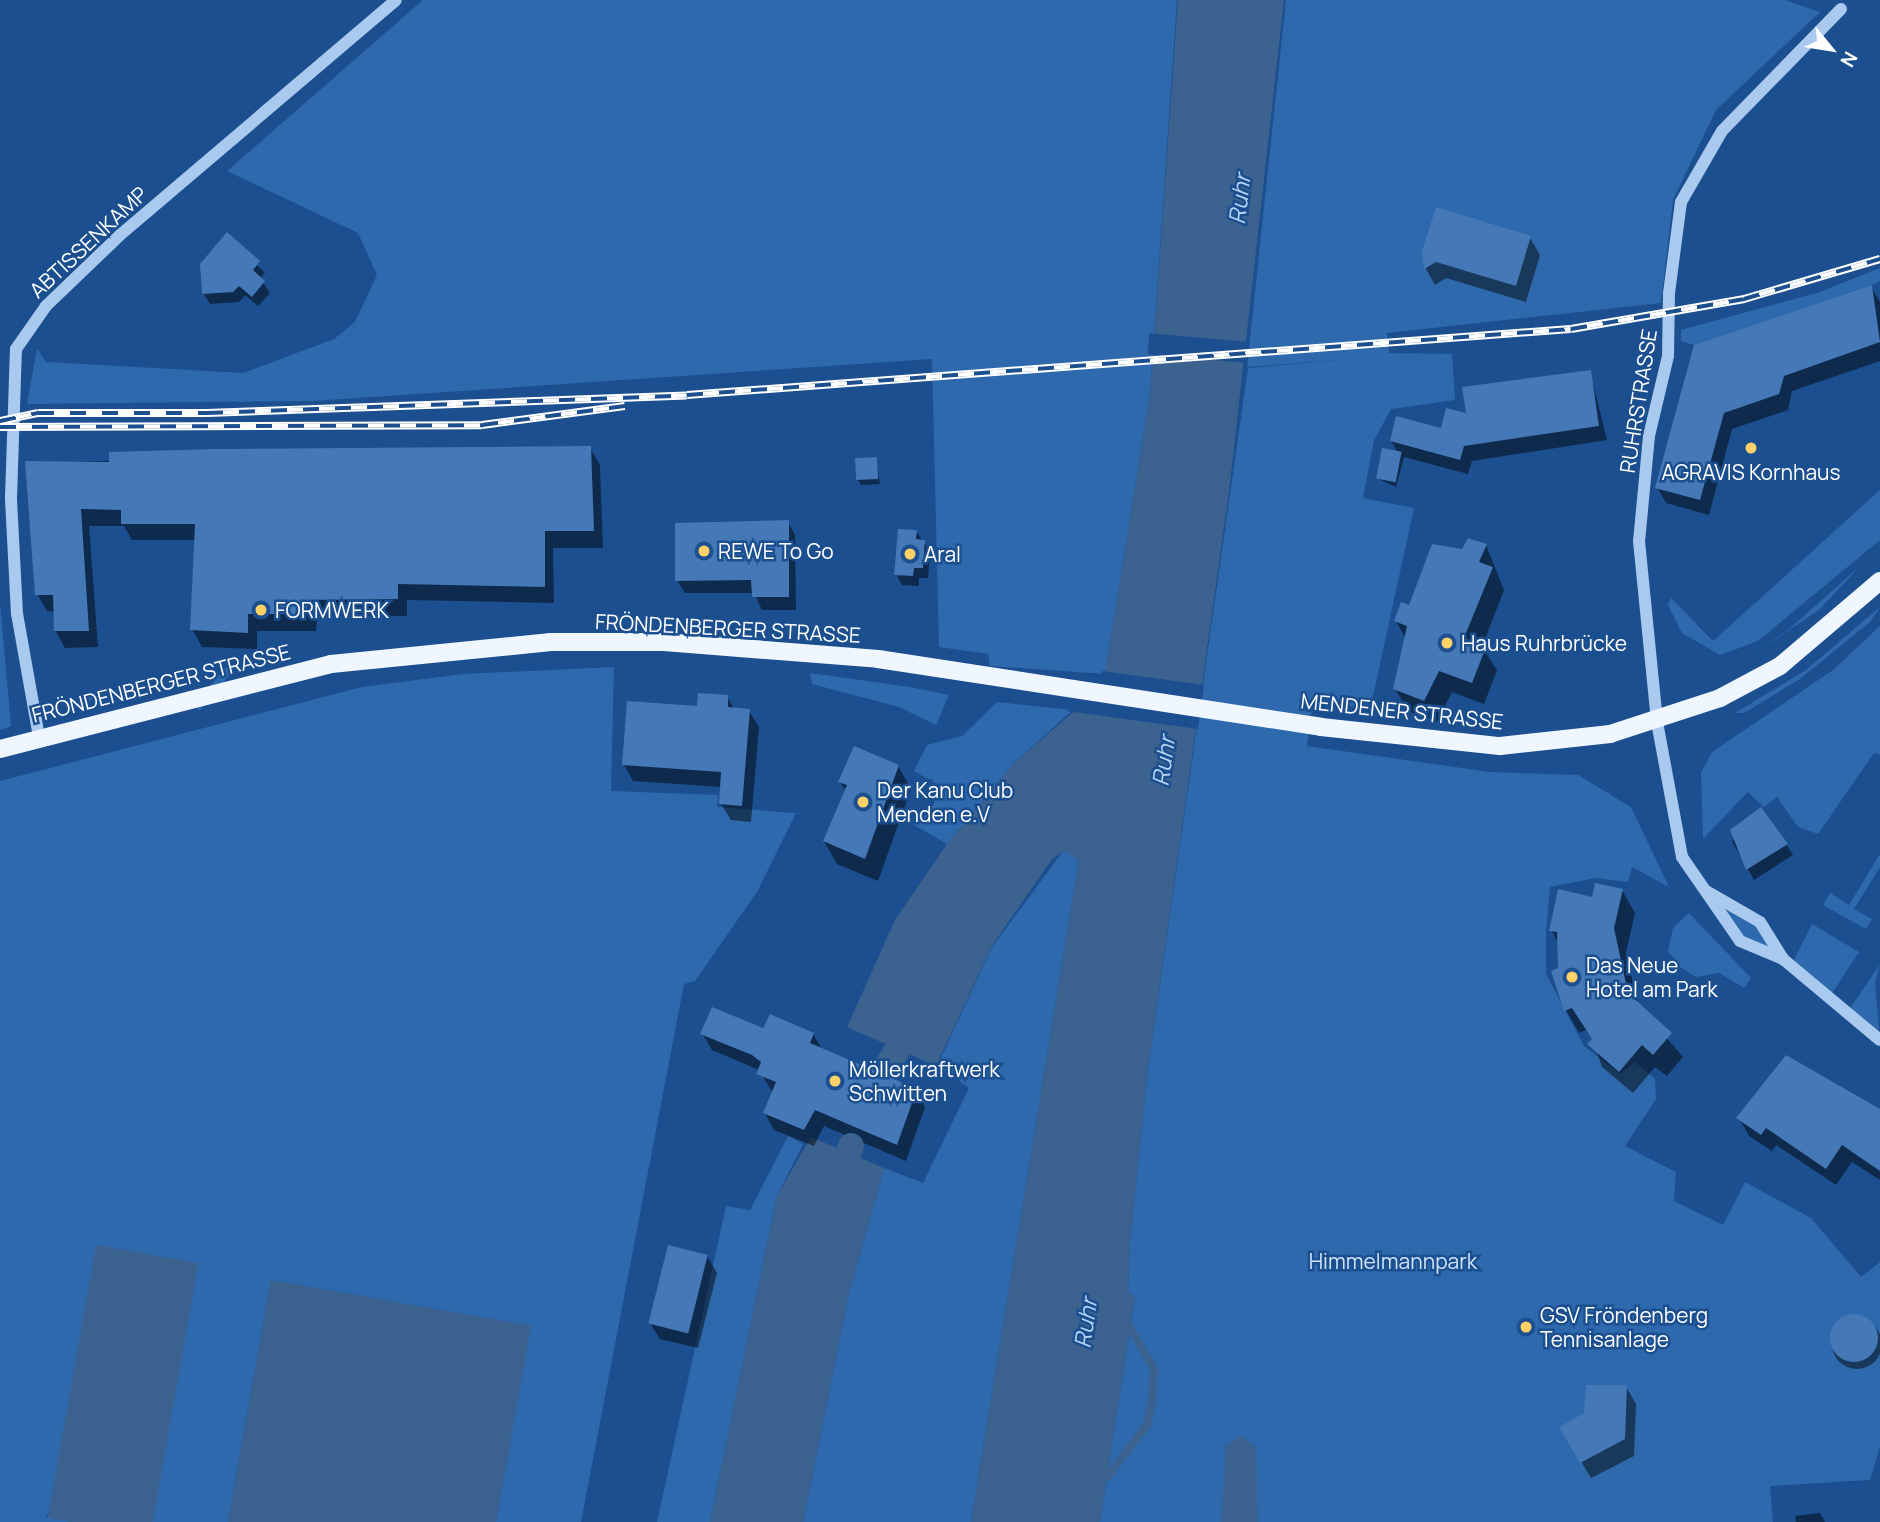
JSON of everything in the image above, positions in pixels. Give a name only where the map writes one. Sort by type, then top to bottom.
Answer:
[{"type":"main road","name":"MENDENER STRASSE","points":[[1168,703],[1351,731],[1500,746],[1611,734],[1657,722],[1780,666],[1880,581]]},
{"type":"main road","name":"FRÖNDENBERGER STRASSE","points":[[0,749],[38,737],[331,664],[551,642],[772,649],[1168,703]]},
{"type":"street","name":"ABTISSENKAMP","points":[[38,737],[16,602],[11,498],[16,349],[46,306],[111,243],[396,0]]},
{"type":"street","name":"RUHRSTRASSE","points":[[1842,9],[1722,131],[1682,202],[1669,293],[1668,356],[1649,436],[1639,541],[1657,722],[1675,833],[1706,891],[1740,941],[1783,959],[1880,1040]]},
{"type":"street","name":"RUHRSTRASSE","points":[[1706,891],[1760,922],[1783,959]]},
{"type":"green space","points":[[423,0],[1177,0],[1150,395],[1105,674],[990,666],[988,654],[939,647],[932,359],[313,401],[27,404],[37,349],[46,362],[243,373],[334,339],[355,322],[377,275],[358,233],[227,171]]},
{"type":"green space","name":"Himmelmannpark","points":[[1286,0],[1785,0],[1820,12],[1716,110],[1673,200],[1661,303],[1387,333],[1389,353],[1452,354],[1455,400],[1391,409],[1374,440],[1363,498],[1414,508],[1370,710],[1313,700],[1307,746],[1490,772],[1578,775],[1631,807],[1669,887],[1632,867],[1628,882],[1596,878],[1550,887],[1546,933],[1546,974],[1584,1046],[1620,1074],[1635,1062],[1655,1079],[1656,1099],[1625,1146],[1676,1172],[1674,1201],[1723,1225],[1745,1182],[1811,1218],[1861,1277],[1880,1262],[1880,1447],[1870,1480],[1770,1486],[1773,1522],[1100,1522],[1135,1296],[1128,1293],[1130,1242],[1147,1076],[1248,368],[1364,358],[1247,367]]},
{"type":"green space","points":[[1880,268],[1880,281],[1872,285],[1694,345],[1681,341],[1681,330],[1817,293]]},
{"type":"green space","points":[[1880,490],[1880,540],[1758,641],[1720,655],[1682,633],[1668,605],[1671,598],[1713,641]]},
{"type":"green space","points":[[1860,566],[1819,610],[1735,666],[1789,629]]},
{"type":"green space","points":[[0,603],[11,726],[0,730]]},
{"type":"green space","points":[[1880,607],[1870,622],[1800,679],[1744,713],[1735,713],[1806,670]]},
{"type":"green space","points":[[1880,626],[1880,755],[1874,753],[1818,834],[1798,827],[1777,797],[1764,807],[1748,792],[1703,839],[1701,773],[1712,752],[1833,670]]},
{"type":"green space","points":[[230,662],[236,667],[199,711],[193,706]]},
{"type":"green space","points":[[614,667],[611,791],[718,795],[717,807],[796,813],[757,892],[695,981],[684,984],[581,1522],[496,1522],[530,1326],[271,1280],[228,1522],[150,1522],[198,1264],[46,1517],[73,1522],[0,1522],[0,781],[362,687],[463,674]]},
{"type":"green space","points":[[810,673],[949,695],[936,725],[899,707],[812,684]]},
{"type":"green space","points":[[119,689],[120,694],[82,702],[87,698]]},
{"type":"green space","points":[[997,702],[1073,710],[1013,764],[947,844],[912,824],[929,813],[942,787],[914,771],[927,745],[962,736]]},
{"type":"green space","points":[[1064,850],[1079,860],[971,1522],[803,1522],[848,1297],[884,1168],[923,1183],[969,1088],[937,1066],[992,947]]},
{"type":"green space","points":[[1880,854],[1880,867],[1854,909],[1872,919],[1866,929],[1823,905],[1830,893],[1849,905]]},
{"type":"green space","points":[[1731,902],[1774,938],[1762,952],[1719,916]]},
{"type":"green space","points":[[1689,913],[1751,978],[1744,988],[1719,973],[1696,977],[1680,967],[1668,951],[1673,928]]},
{"type":"green space","points":[[1812,924],[1859,952],[1829,998],[1791,966]]},
{"type":"green space","points":[[1880,964],[1875,982],[1880,1040],[1847,1013]]},
{"type":"green space","points":[[788,1136],[803,1144],[777,1196],[710,1522],[657,1522],[726,1206],[750,1210]]},
{"type":"water","name":"Ruhr","points":[[1178,0],[1284,0],[1229,492],[1147,1076],[1130,1242],[1128,1293],[1135,1296],[1100,1522],[971,1522],[1079,860],[1064,851],[1052,859],[992,946],[936,1066],[847,1027],[895,920],[947,844],[1013,764],[1103,686],[1150,395]]},
{"type":"water","points":[[811,1137],[884,1168],[848,1297],[803,1522],[710,1522],[777,1196]]},
{"type":"water","points":[[96,1245],[198,1263],[153,1522],[72,1522],[48,1518]]},
{"type":"water","points":[[271,1280],[531,1326],[496,1522],[228,1522]]},
{"type":"water","points":[[1242,1436],[1256,1448],[1258,1522],[1221,1522],[1226,1445]]},
{"type":"pier","points":[[1149,333],[1249,342],[1247,363],[1148,354]]},
{"type":"pier","points":[[1102,671],[1204,685],[1198,729],[1067,711],[1100,684]]},
{"type":"building","points":[[1436,207],[1531,236],[1516,286],[1436,262],[1424,269],[1422,251]]},
{"type":"building","points":[[227,232],[260,261],[253,270],[265,281],[252,297],[239,286],[233,292],[202,294],[200,264]]},
{"type":"building","points":[[1872,285],[1880,342],[1784,376],[1779,394],[1724,413],[1700,500],[1655,488],[1694,345]]},
{"type":"building","points":[[1591,370],[1599,426],[1464,446],[1460,460],[1390,441],[1396,416],[1441,428],[1446,408],[1466,413],[1462,387]]},
{"type":"building","points":[[591,446],[594,531],[545,531],[545,587],[398,584],[398,599],[308,600],[307,614],[248,614],[248,633],[190,630],[195,524],[121,524],[121,510],[81,509],[89,631],[54,631],[53,595],[35,595],[25,461],[109,462],[109,452],[215,449]]},
{"type":"building","points":[[1382,448],[1402,452],[1396,482],[1376,478]]},
{"type":"building","points":[[877,457],[878,479],[856,480],[855,458]]},
{"type":"building","points":[[789,520],[789,597],[752,597],[751,580],[675,581],[675,523]]},
{"type":"building","name":"Aral","points":[[898,529],[917,530],[916,539],[925,540],[923,568],[914,568],[913,576],[894,575]]},
{"type":"building","points":[[1468,538],[1487,544],[1479,562],[1493,567],[1464,638],[1486,647],[1472,683],[1439,671],[1424,701],[1393,689],[1407,626],[1394,621],[1401,602],[1409,605],[1432,544],[1462,549]]},
{"type":"building","points":[[698,693],[728,695],[728,707],[750,709],[742,806],[719,804],[721,772],[622,765],[627,701],[697,706]]},
{"type":"building","name":"Der Kanu Club Menden e.V","points":[[854,746],[899,765],[865,859],[823,841],[847,785],[838,782]]},
{"type":"building","points":[[1761,807],[1788,844],[1746,870],[1730,830]]},
{"type":"building","points":[[1595,883],[1623,889],[1614,928],[1628,993],[1672,1033],[1653,1055],[1642,1045],[1619,1072],[1587,1044],[1592,1039],[1572,1008],[1564,1011],[1551,971],[1558,968],[1557,932],[1549,931],[1558,889],[1592,897]]},
{"type":"building","name":"Möllerkraftwerk Schwitten","points":[[712,1007],[763,1028],[770,1014],[814,1033],[810,1043],[917,1089],[897,1145],[815,1110],[804,1130],[763,1113],[776,1082],[756,1074],[761,1062],[752,1055],[700,1034]]},
{"type":"building","points":[[1786,1055],[1880,1109],[1880,1171],[1842,1145],[1826,1169],[1766,1128],[1761,1135],[1736,1118]]},
{"type":"building","points":[[668,1245],[708,1255],[688,1334],[648,1324]]},
{"type":"building","points":[[1854,1314],[1871,1321],[1878,1338],[1871,1355],[1854,1362],[1837,1355],[1830,1338],[1837,1321]]},
{"type":"building","points":[[1586,1385],[1627,1385],[1625,1439],[1580,1463],[1559,1427],[1584,1413]]},
{"type":"waterway","points":[[883,1073],[915,1021]]},
{"type":"waterway","points":[[838,1185],[851,1146]]},
{"type":"waterway","points":[[1107,1477],[1147,1425],[1152,1401],[1154,1369],[1130,1328]]},
{"type":"railway","points":[[0,421],[38,413],[207,413],[687,395],[1571,329],[1744,299],[1880,259]]},
{"type":"railway","points":[[0,427],[482,425],[625,406]]},
{"type":"place","name":"AGRAVIS Kornhaus","points":[[1751,448]]},
{"type":"place","name":"REWE To Go","points":[[704,551]]},
{"type":"place","name":"Aral","points":[[910,554]]},
{"type":"place","name":"FORMWERK","points":[[261,610]]},
{"type":"place","name":"Haus Ruhrbrücke","points":[[1447,643]]},
{"type":"place","name":"Der Kanu Club Menden e.V","points":[[863,802]]},
{"type":"place","name":"Das Neue Hotel am Park","points":[[1572,977]]},
{"type":"place","name":"Möllerkraftwerk Schwitten","points":[[835,1081]]},
{"type":"place","name":"GSV Fröndenberg Tennisanlage","points":[[1526,1327]]}]
